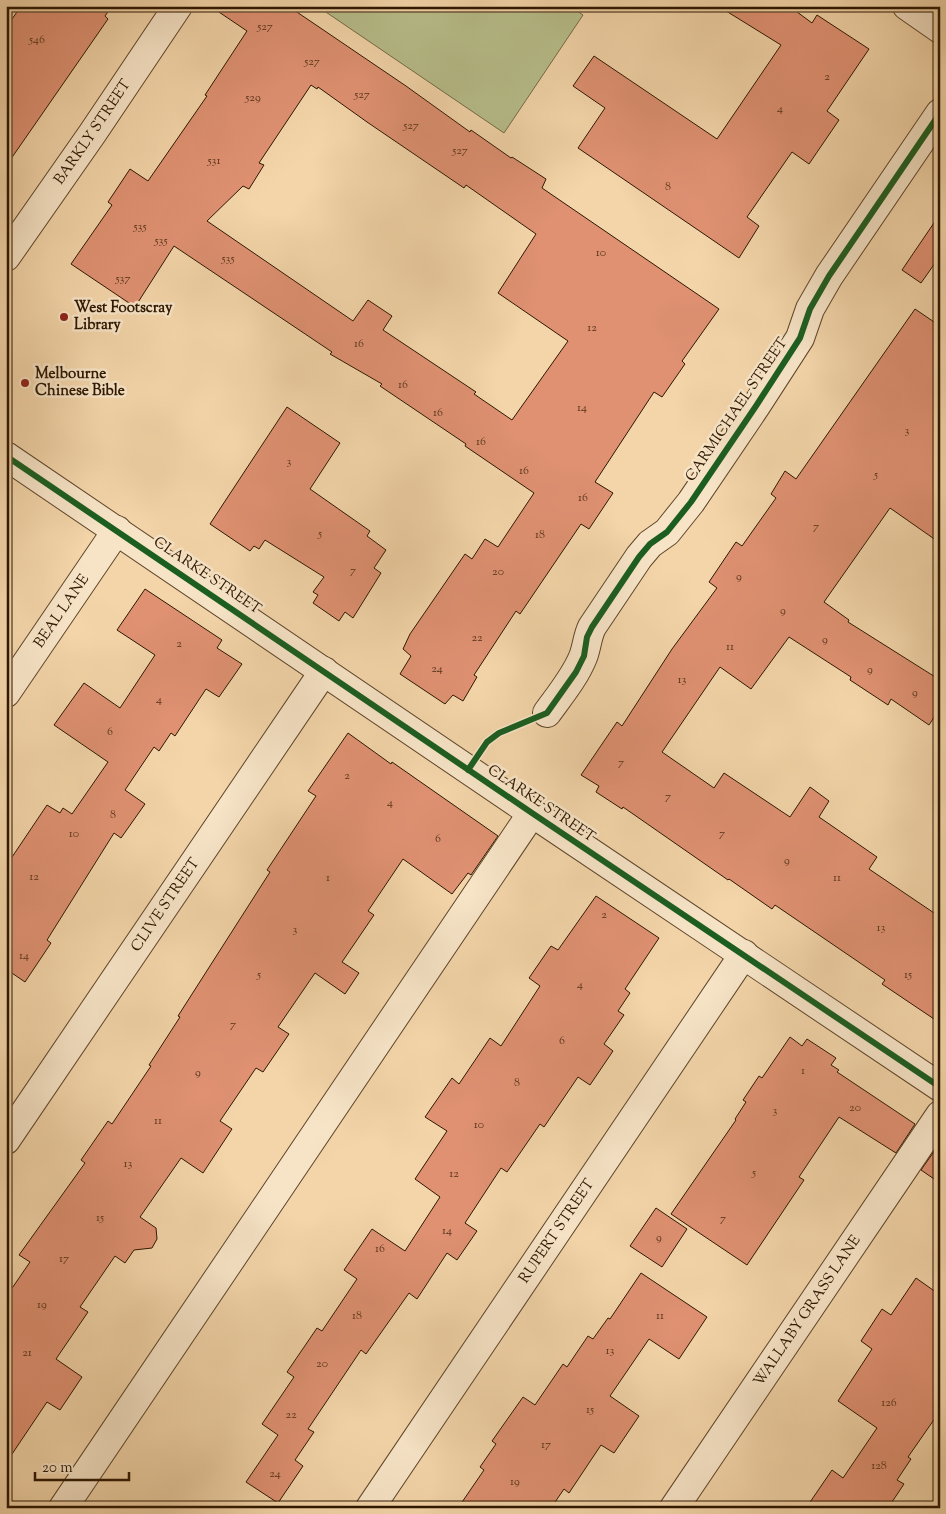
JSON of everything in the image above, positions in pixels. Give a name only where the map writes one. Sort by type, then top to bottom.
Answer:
[{"type":"street","name":"BARKLY STREET","points":[[6,257],[178,6]]},
{"type":"street","points":[[907,6],[940,29]]},
{"type":"street","name":"CARMICHAEL STREET","points":[[548,713],[576,672],[584,656],[587,637],[592,627],[639,557],[650,544],[667,532],[691,502],[756,406],[800,338],[810,309],[829,276],[940,113]]},
{"type":"street","name":"CLARKE STREET","points":[[6,456],[940,1087]]},
{"type":"street","name":"BEAL LANE","points":[[6,693],[117,530]]},
{"type":"street","name":"CLIVE STREET","points":[[6,1140],[324,671]]},
{"type":"street","points":[[63,1508],[532,813]]},
{"type":"street","name":"RUPERT STREET","points":[[370,1508],[744,954]]},
{"type":"street","name":"WALLABY GRASS LANE","points":[[674,1508],[940,1115]]},
{"type":"green space","points":[[317,6],[570,6],[583,15],[504,133]]},
{"type":"building","points":[[21,6],[112,6],[105,16],[108,19],[6,166],[6,28]]},
{"type":"building","points":[[210,6],[288,6],[470,132],[471,130],[511,158],[546,179],[542,188],[719,309],[682,361],[685,364],[662,397],[654,392],[595,482],[613,493],[589,529],[581,524],[520,614],[516,611],[474,675],[477,677],[463,701],[453,695],[445,704],[400,674],[411,656],[403,649],[410,634],[465,554],[472,559],[485,539],[498,547],[534,493],[380,386],[382,384],[330,354],[332,352],[174,246],[135,307],[71,264],[112,205],[108,202],[130,169],[148,181],[207,96],[205,95],[247,31]],"holes":[[[311,85],[317,89],[318,87],[464,188],[466,185],[536,234],[498,293],[568,341],[512,420],[474,394],[476,392],[383,330],[392,316],[368,300],[353,321],[207,221],[243,186],[249,189],[264,165],[259,163]]]},
{"type":"building","points":[[718,6],[789,6],[812,23],[817,15],[869,49],[827,111],[839,120],[809,164],[792,152],[747,217],[759,226],[739,258],[578,148],[605,108],[573,86],[594,56],[717,139],[781,45]]},
{"type":"building","points":[[940,214],[940,256],[921,283],[902,270]]},
{"type":"building","points":[[915,309],[940,326],[940,543],[890,508],[824,602],[849,620],[848,622],[940,680],[940,708],[929,725],[891,699],[888,705],[850,680],[851,677],[789,637],[751,689],[720,667],[662,752],[714,788],[724,773],[790,817],[810,787],[829,801],[819,817],[877,857],[869,869],[940,917],[940,1023],[882,984],[885,980],[775,905],[772,909],[623,807],[622,809],[596,792],[599,786],[581,775],[617,722],[622,726],[672,649],[717,588],[709,582],[736,542],[742,546],[776,498],[771,494],[785,471],[796,479]]},
{"type":"building","points":[[287,407],[340,443],[310,489],[370,531],[367,536],[386,550],[374,568],[381,573],[353,618],[345,612],[339,621],[313,603],[318,595],[313,592],[324,577],[265,540],[259,549],[254,546],[250,551],[210,524]]},
{"type":"building","points":[[145,589],[222,640],[217,648],[242,664],[219,697],[206,689],[175,736],[171,733],[159,751],[154,747],[125,790],[145,804],[121,838],[114,833],[47,940],[51,943],[25,982],[6,969],[6,866],[47,805],[60,813],[63,808],[72,814],[108,762],[54,725],[84,683],[120,708],[155,655],[117,630]]},
{"type":"building","points":[[348,733],[498,836],[471,875],[468,873],[452,894],[403,859],[368,911],[374,915],[342,962],[359,973],[345,994],[315,973],[278,1027],[289,1034],[263,1072],[256,1068],[220,1121],[232,1129],[203,1173],[181,1158],[140,1217],[156,1228],[157,1239],[152,1248],[134,1250],[125,1263],[115,1256],[80,1307],[88,1312],[56,1359],[82,1377],[60,1410],[47,1402],[6,1463],[6,1297],[30,1262],[19,1255],[85,1163],[81,1160],[108,1121],[112,1124],[151,1066],[149,1065],[180,1017],[178,1016],[270,872],[267,870],[316,796],[308,791]]},
{"type":"building","points":[[596,896],[659,938],[625,989],[630,993],[618,1011],[624,1015],[604,1044],[613,1051],[590,1085],[578,1077],[544,1127],[540,1124],[507,1172],[501,1168],[465,1223],[477,1231],[457,1260],[447,1253],[417,1299],[409,1293],[366,1354],[361,1350],[308,1429],[314,1432],[295,1460],[303,1466],[278,1503],[246,1482],[278,1435],[262,1424],[294,1377],[287,1372],[317,1328],[322,1331],[357,1279],[344,1270],[372,1229],[405,1251],[440,1197],[415,1179],[447,1131],[425,1117],[452,1078],[459,1084],[490,1038],[501,1046],[540,986],[529,978],[551,946],[558,950]]},
{"type":"building","points":[[790,1037],[802,1046],[807,1039],[836,1058],[831,1065],[839,1070],[837,1072],[915,1124],[896,1153],[839,1117],[799,1177],[804,1180],[747,1265],[671,1214],[736,1120],[746,1102],[743,1100],[759,1076],[762,1078]]},
{"type":"building","points":[[940,1143],[940,1183],[921,1170]]},
{"type":"building","points":[[656,1208],[687,1229],[662,1267],[630,1246]]},
{"type":"building","points":[[641,1273],[707,1317],[679,1359],[649,1339],[610,1396],[639,1416],[614,1453],[601,1445],[569,1493],[564,1489],[551,1508],[458,1508],[484,1470],[480,1467],[496,1444],[492,1441],[523,1397],[535,1405],[563,1364],[567,1367],[588,1336],[593,1339],[608,1318],[610,1319]]},
{"type":"building","points":[[916,1278],[940,1295],[940,1411],[908,1457],[911,1459],[897,1480],[904,1484],[888,1508],[806,1508],[832,1470],[843,1478],[877,1428],[838,1401],[872,1349],[861,1341],[882,1309],[891,1315]]},
{"type":"cycle path","points":[[468,770],[487,742],[499,733],[547,713],[576,672],[584,656],[587,637],[592,627],[639,557],[650,544],[667,532],[691,502],[756,406],[800,338],[810,309],[829,276],[940,113]]},
{"type":"cycle path","points":[[6,456],[940,1087]]},
{"type":"place","name":"West Footscray Library","points":[[64,317]]},
{"type":"place","name":"Melbourne Chinese Bible","points":[[25,383]]}]
